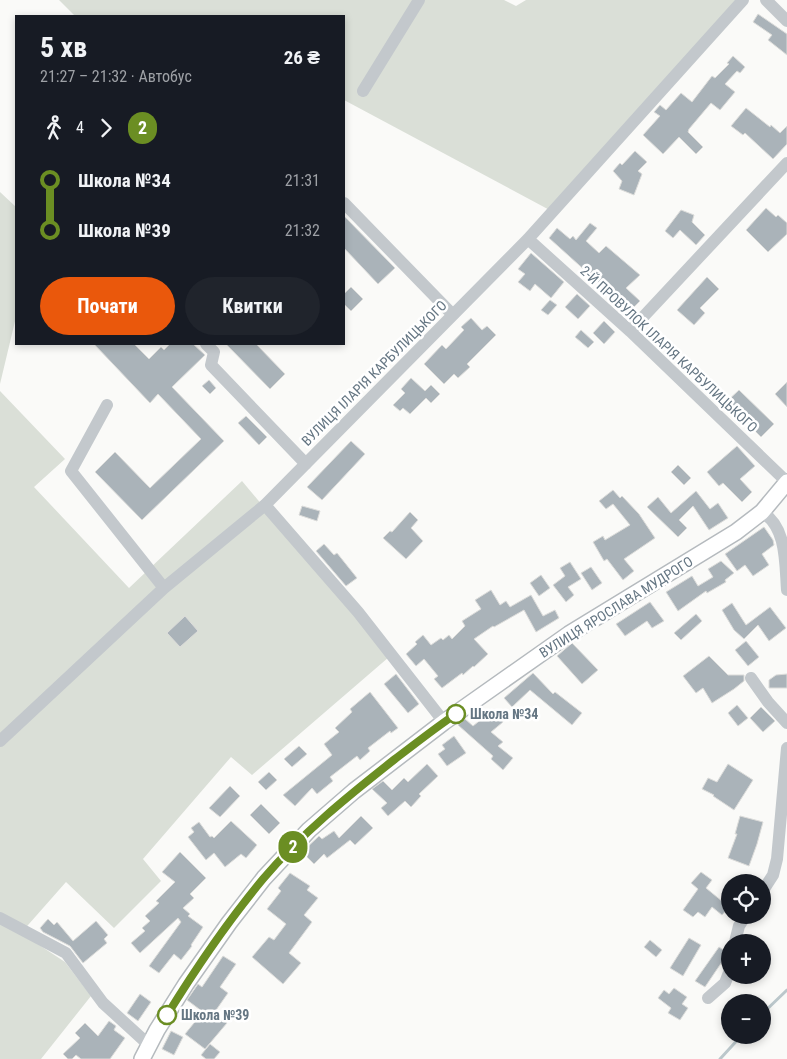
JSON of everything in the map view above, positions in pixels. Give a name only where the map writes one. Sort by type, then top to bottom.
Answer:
[{"type":"main road","name":"ВУЛИЦЯ ЯРОСЛАВА МУДРОГО","points":[[142,1059],[186,984],[264,878],[309,830],[354,791],[444,722],[568,634],[736,532],[762,512],[787,482]]},
{"type":"street","points":[[364,91],[419,0]]},
{"type":"street","name":"ВУЛИЦЯ ІЛАРІЯ КАРБУЛИЦЬКОГО","points":[[0,742],[164,588],[265,505],[528,239],[743,0]]},
{"type":"street","points":[[766,0],[787,21]]},
{"type":"street","points":[[630,331],[787,163]]},
{"type":"street","points":[[345,204],[453,314]]},
{"type":"street","name":"2-Й ПРОВУЛОК ІЛАРІЯ КАРБУЛИЦЬКОГО","points":[[528,239],[630,331],[787,482]]},
{"type":"street","points":[[207,345],[214,352],[211,365],[306,464]]},
{"type":"street","points":[[107,405],[71,471],[164,588]]},
{"type":"street","points":[[265,505],[358,612],[444,722]]},
{"type":"street","points":[[762,512],[770,517],[782,535],[787,590]]},
{"type":"street","points":[[751,678],[768,702],[787,723]]},
{"type":"street","points":[[771,878],[784,826],[787,748]]},
{"type":"street","points":[[0,918],[66,953],[103,1003],[149,1045]]},
{"type":"street","points":[[708,998],[724,984]]},
{"type":"shaded area","points":[[59,0],[504,0],[516,6],[526,0],[747,0],[557,214],[345,101],[345,15],[74,15]]},
{"type":"shaded area","points":[[0,192],[15,206],[15,321],[0,384]]},
{"type":"shaded area","points":[[0,391],[65,459],[34,487],[129,588],[242,481],[389,657],[252,775],[231,757],[143,859],[161,881],[114,928],[66,882],[21,933],[65,962],[91,996],[41,1059],[0,1059]]},
{"type":"building","points":[[758,14],[787,34],[787,55],[768,40],[772,35],[753,22]]},
{"type":"building","points":[[733,56],[745,67],[740,73],[737,71],[725,84],[735,92],[720,110],[711,103],[688,132],[703,147],[696,154],[679,137],[663,154],[643,135],[660,116],[654,112],[660,105],[666,110],[681,93],[692,102],[712,76],[715,78],[729,64],[727,63]]},
{"type":"building","points":[[746,108],[780,133],[787,126],[787,144],[773,159],[745,133],[743,135],[731,126]]},
{"type":"building","points":[[635,151],[647,162],[638,171],[642,174],[634,195],[619,189],[622,181],[613,171],[620,163],[622,165]]},
{"type":"building","points":[[766,208],[776,217],[778,215],[787,223],[787,234],[768,252],[746,230]]},
{"type":"building","points":[[681,210],[694,215],[692,222],[705,235],[696,245],[680,230],[673,238],[665,231]]},
{"type":"building","points":[[345,217],[395,268],[378,284],[345,249]]},
{"type":"building","points":[[590,223],[597,228],[586,241],[599,253],[606,246],[640,275],[626,288],[640,301],[630,311],[549,238],[557,228],[570,239],[573,236],[576,240]]},
{"type":"building","points":[[531,253],[564,282],[551,298],[535,284],[530,291],[518,282],[525,274],[518,269]]},
{"type":"building","points":[[707,277],[719,289],[700,308],[705,313],[694,325],[677,310]]},
{"type":"building","points":[[351,287],[363,299],[351,311],[345,305],[345,293]]},
{"type":"building","points":[[577,294],[590,306],[578,319],[565,307]]},
{"type":"building","points":[[550,300],[557,305],[548,315],[541,310]]},
{"type":"building","points":[[471,318],[482,330],[487,326],[496,335],[467,364],[470,367],[458,378],[454,374],[444,384],[424,364],[442,345],[446,349],[464,330],[461,327]]},
{"type":"building","points":[[604,321],[615,332],[604,344],[593,333]]},
{"type":"building","points":[[581,330],[594,342],[588,348],[575,337]]},
{"type":"building","points":[[95,345],[135,345],[149,359],[161,347],[164,350],[169,345],[194,345],[205,355],[172,387],[224,441],[142,520],[95,472],[115,452],[150,488],[201,439],[158,394],[150,403]]},
{"type":"building","points":[[227,345],[257,345],[285,374],[270,389]]},
{"type":"building","points":[[411,378],[425,391],[431,385],[440,394],[431,403],[426,398],[410,414],[403,408],[400,411],[393,405],[405,393],[401,389]]},
{"type":"building","points":[[209,380],[216,388],[210,394],[202,386]]},
{"type":"building","points":[[787,382],[787,407],[775,394]]},
{"type":"building","points":[[739,390],[774,424],[761,437],[741,417],[737,421],[722,406]]},
{"type":"building","points":[[246,416],[267,437],[259,445],[238,423]]},
{"type":"building","points":[[351,441],[365,454],[322,500],[307,487]]},
{"type":"building","points":[[737,446],[755,466],[740,479],[752,492],[742,502],[723,483],[719,486],[707,472]]},
{"type":"building","points":[[678,465],[691,478],[684,485],[671,472]]},
{"type":"building","points":[[613,490],[620,498],[622,496],[639,514],[655,538],[624,559],[634,571],[623,580],[607,559],[604,561],[593,542],[603,536],[605,540],[630,525],[613,504],[606,509],[599,501]]},
{"type":"building","points":[[696,491],[710,509],[718,503],[728,518],[709,530],[693,506],[679,520],[687,528],[678,537],[647,507],[658,497],[671,513]]},
{"type":"building","points":[[302,506],[320,511],[317,521],[299,515]]},
{"type":"building","points":[[410,512],[418,520],[411,528],[423,541],[406,559],[383,538],[390,531],[392,532]]},
{"type":"building","points":[[764,527],[773,540],[774,545],[762,554],[769,565],[753,576],[745,565],[737,571],[725,554]]},
{"type":"building","points":[[324,544],[334,555],[337,553],[357,578],[346,586],[316,551]]},
{"type":"building","points":[[721,561],[734,573],[725,580],[726,582],[707,593],[706,591],[678,611],[666,592],[692,576],[698,586],[713,577],[708,569]]},
{"type":"building","points":[[570,562],[581,579],[568,587],[574,595],[566,602],[553,585],[565,576],[560,568]]},
{"type":"building","points":[[591,567],[602,583],[592,590],[581,573]]},
{"type":"building","points":[[541,575],[550,588],[539,596],[530,583]]},
{"type":"building","points":[[491,590],[500,605],[506,601],[510,607],[531,595],[543,616],[555,610],[559,618],[536,632],[524,610],[493,626],[474,639],[488,654],[474,667],[463,675],[462,673],[442,688],[434,679],[438,676],[424,659],[416,666],[406,654],[417,644],[415,642],[423,635],[431,645],[449,635],[452,639],[465,626],[462,621],[481,609],[475,600]]},
{"type":"building","points":[[650,602],[664,621],[652,628],[647,621],[625,636],[616,624]]},
{"type":"building","points":[[732,603],[746,625],[770,607],[786,628],[769,641],[758,625],[744,639],[734,630],[722,610]]},
{"type":"building","points":[[696,614],[702,621],[681,640],[674,633]]},
{"type":"building","points":[[185,616],[198,631],[180,647],[167,633]]},
{"type":"building","points":[[746,641],[759,657],[748,666],[735,650]]},
{"type":"building","points":[[572,643],[598,670],[582,684],[557,656]]},
{"type":"building","points":[[709,656],[728,675],[744,675],[744,681],[712,703],[703,688],[696,693],[683,676]]},
{"type":"building","points":[[533,673],[553,694],[555,692],[582,713],[572,725],[530,690],[512,707],[504,698]]},
{"type":"building","points":[[396,674],[419,704],[408,713],[384,684]]},
{"type":"building","points":[[787,674],[787,688],[769,688],[769,680],[776,675]]},
{"type":"building","points":[[370,692],[398,728],[391,733],[390,731],[368,748],[370,751],[360,760],[357,756],[330,777],[333,781],[317,794],[312,788],[295,806],[283,795],[332,755],[324,744],[339,732],[335,728],[352,712],[350,709]]},
{"type":"building","points":[[737,705],[748,718],[738,726],[728,713]]},
{"type":"building","points":[[761,707],[775,721],[763,732],[750,718]]},
{"type":"building","points":[[493,710],[503,722],[491,732],[503,742],[498,746],[513,758],[503,770],[491,759],[493,756],[458,725],[465,719],[473,726]]},
{"type":"building","points":[[454,736],[466,753],[447,766],[438,754],[445,749],[442,745]]},
{"type":"building","points":[[299,746],[307,754],[292,767],[284,759]]},
{"type":"building","points":[[427,764],[438,776],[419,794],[421,796],[411,807],[405,801],[388,816],[381,808],[387,803],[372,789],[383,781],[392,790],[404,778],[408,782]]},
{"type":"building","points":[[728,764],[753,780],[734,810],[714,795],[702,789],[708,778],[717,782]]},
{"type":"building","points":[[269,772],[277,780],[266,790],[258,782]]},
{"type":"building","points":[[230,786],[240,796],[220,817],[209,808]]},
{"type":"building","points":[[261,804],[280,823],[269,834],[250,815]]},
{"type":"building","points":[[361,816],[373,828],[355,845],[350,840],[327,858],[324,854],[314,864],[302,852],[319,836],[322,839],[334,831],[339,838]]},
{"type":"building","points":[[740,816],[763,822],[749,866],[728,858],[737,834],[735,834]]},
{"type":"building","points":[[231,821],[257,845],[246,858],[241,854],[225,867],[214,853],[206,860],[188,837],[194,832],[191,828],[199,822],[210,837],[214,838]]},
{"type":"building","points":[[180,852],[206,878],[190,894],[194,898],[183,908],[190,914],[188,916],[203,927],[181,960],[174,954],[159,973],[149,966],[181,922],[178,918],[140,953],[131,943],[145,931],[142,928],[150,921],[145,916],[159,903],[156,901],[175,882],[162,872]]},
{"type":"building","points":[[701,872],[712,880],[706,888],[721,900],[721,914],[712,907],[705,917],[698,912],[693,917],[683,910],[698,889],[691,883]]},
{"type":"building","points":[[290,873],[310,886],[307,890],[318,898],[304,915],[312,922],[289,953],[301,963],[283,984],[252,957],[269,937],[274,940],[286,924],[267,909],[281,891],[278,888]]},
{"type":"building","points":[[48,919],[54,925],[57,922],[73,941],[96,921],[108,935],[104,939],[107,943],[83,963],[70,946],[43,932],[40,928]]},
{"type":"building","points":[[689,938],[701,945],[683,976],[670,968]]},
{"type":"building","points":[[650,940],[662,950],[656,957],[644,947]]},
{"type":"building","points":[[719,947],[721,948],[721,963],[705,987],[695,981]]},
{"type":"building","points":[[223,956],[236,964],[220,987],[228,993],[214,1013],[227,1023],[205,1049],[185,1034],[203,1012],[187,1000],[198,984],[202,987]]},
{"type":"building","points":[[674,988],[687,997],[682,1004],[688,1008],[680,1020],[668,1013],[671,1008],[658,998],[664,990],[669,994]]},
{"type":"building","points":[[140,994],[151,1002],[138,1021],[127,1013]]},
{"type":"building","points":[[109,1021],[116,1026],[114,1030],[125,1038],[110,1059],[81,1059],[76,1055],[72,1059],[68,1059],[63,1054],[80,1038],[75,1033],[85,1023],[98,1036]]},
{"type":"building","points":[[171,1031],[183,1037],[174,1055],[162,1049]]},
{"type":"building","points":[[210,1044],[220,1052],[214,1059],[206,1059],[201,1055]]},
{"type":"waterway","points":[[771,1005],[787,990]]},
{"type":"waterway","points":[[720,1059],[734,1044]]},
{"type":"bus line","name":"2","points":[[167,1015],[186,984],[229,923],[264,878],[309,830],[354,791],[456,714]]},
{"type":"place","name":"Школа №34","points":[[456,714]]},
{"type":"place","name":"Школа №39","points":[[167,1015]]}]
